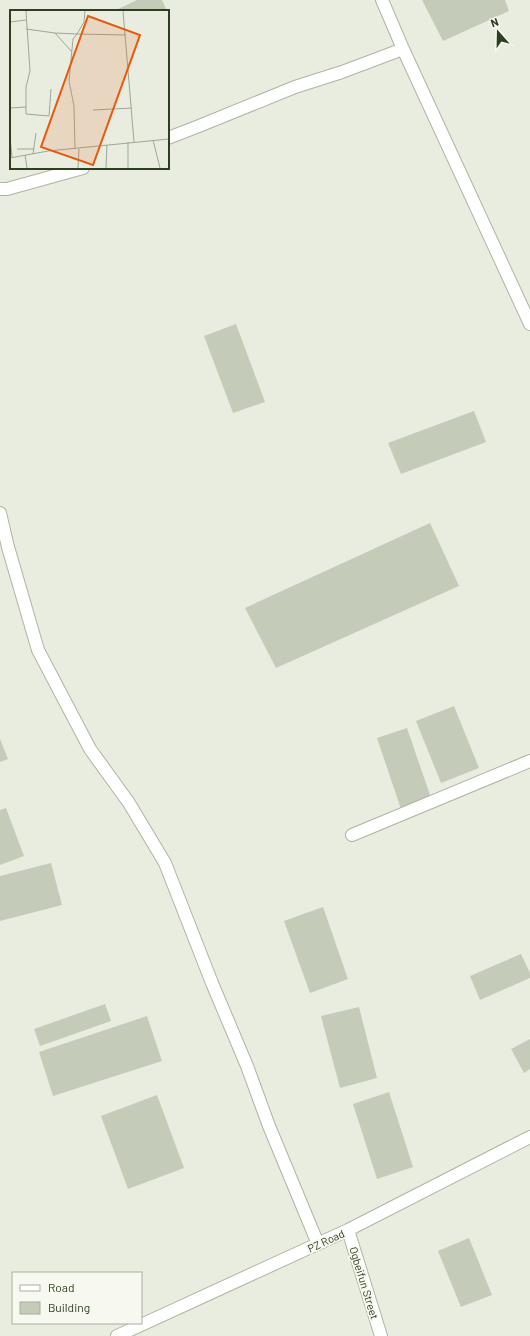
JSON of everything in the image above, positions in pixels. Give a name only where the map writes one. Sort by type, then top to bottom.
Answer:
[{"type":"street","points":[[382,0],[403,49],[530,324]]},
{"type":"street","points":[[169,138],[295,87],[342,72],[403,49]]},
{"type":"street","points":[[0,189],[23,185],[79,169]]},
{"type":"street","points":[[0,512],[10,554],[38,650],[90,749],[129,803],[165,863],[318,1244]]},
{"type":"street","points":[[352,836],[530,761]]},
{"type":"street","name":"PZ Road","points":[[117,1336],[348,1230],[530,1137]]},
{"type":"street","name":"Ogbeifun Street","points":[[348,1230],[381,1336]]},
{"type":"building","points":[[137,0],[162,0],[167,10],[116,10]]},
{"type":"building","points":[[422,0],[505,0],[509,11],[443,41]]},
{"type":"building","points":[[236,324],[265,402],[233,413],[204,336]]},
{"type":"building","points":[[474,411],[486,442],[401,474],[388,443]]},
{"type":"building","points":[[430,523],[459,586],[276,668],[245,608]]},
{"type":"building","points":[[454,706],[479,768],[441,783],[416,721]]},
{"type":"building","points":[[407,728],[431,798],[401,809],[377,738]]},
{"type":"building","points":[[0,739],[8,759],[0,762]]},
{"type":"building","points":[[6,808],[24,856],[0,865],[0,810]]},
{"type":"building","points":[[51,863],[62,905],[0,921],[0,876]]},
{"type":"building","points":[[323,907],[348,979],[310,993],[284,921]]},
{"type":"building","points":[[521,954],[530,973],[530,978],[480,1000],[470,976]]},
{"type":"building","points":[[105,1004],[111,1021],[40,1046],[34,1029]]},
{"type":"building","points":[[359,1007],[377,1078],[340,1088],[321,1016]]},
{"type":"building","points":[[147,1016],[162,1061],[53,1096],[39,1052]]},
{"type":"building","points":[[530,1039],[530,1069],[524,1073],[511,1049]]},
{"type":"building","points":[[389,1092],[413,1167],[377,1179],[353,1104]]},
{"type":"building","points":[[157,1095],[184,1168],[128,1189],[101,1116]]},
{"type":"building","points":[[469,1238],[492,1295],[461,1307],[438,1251]]}]
